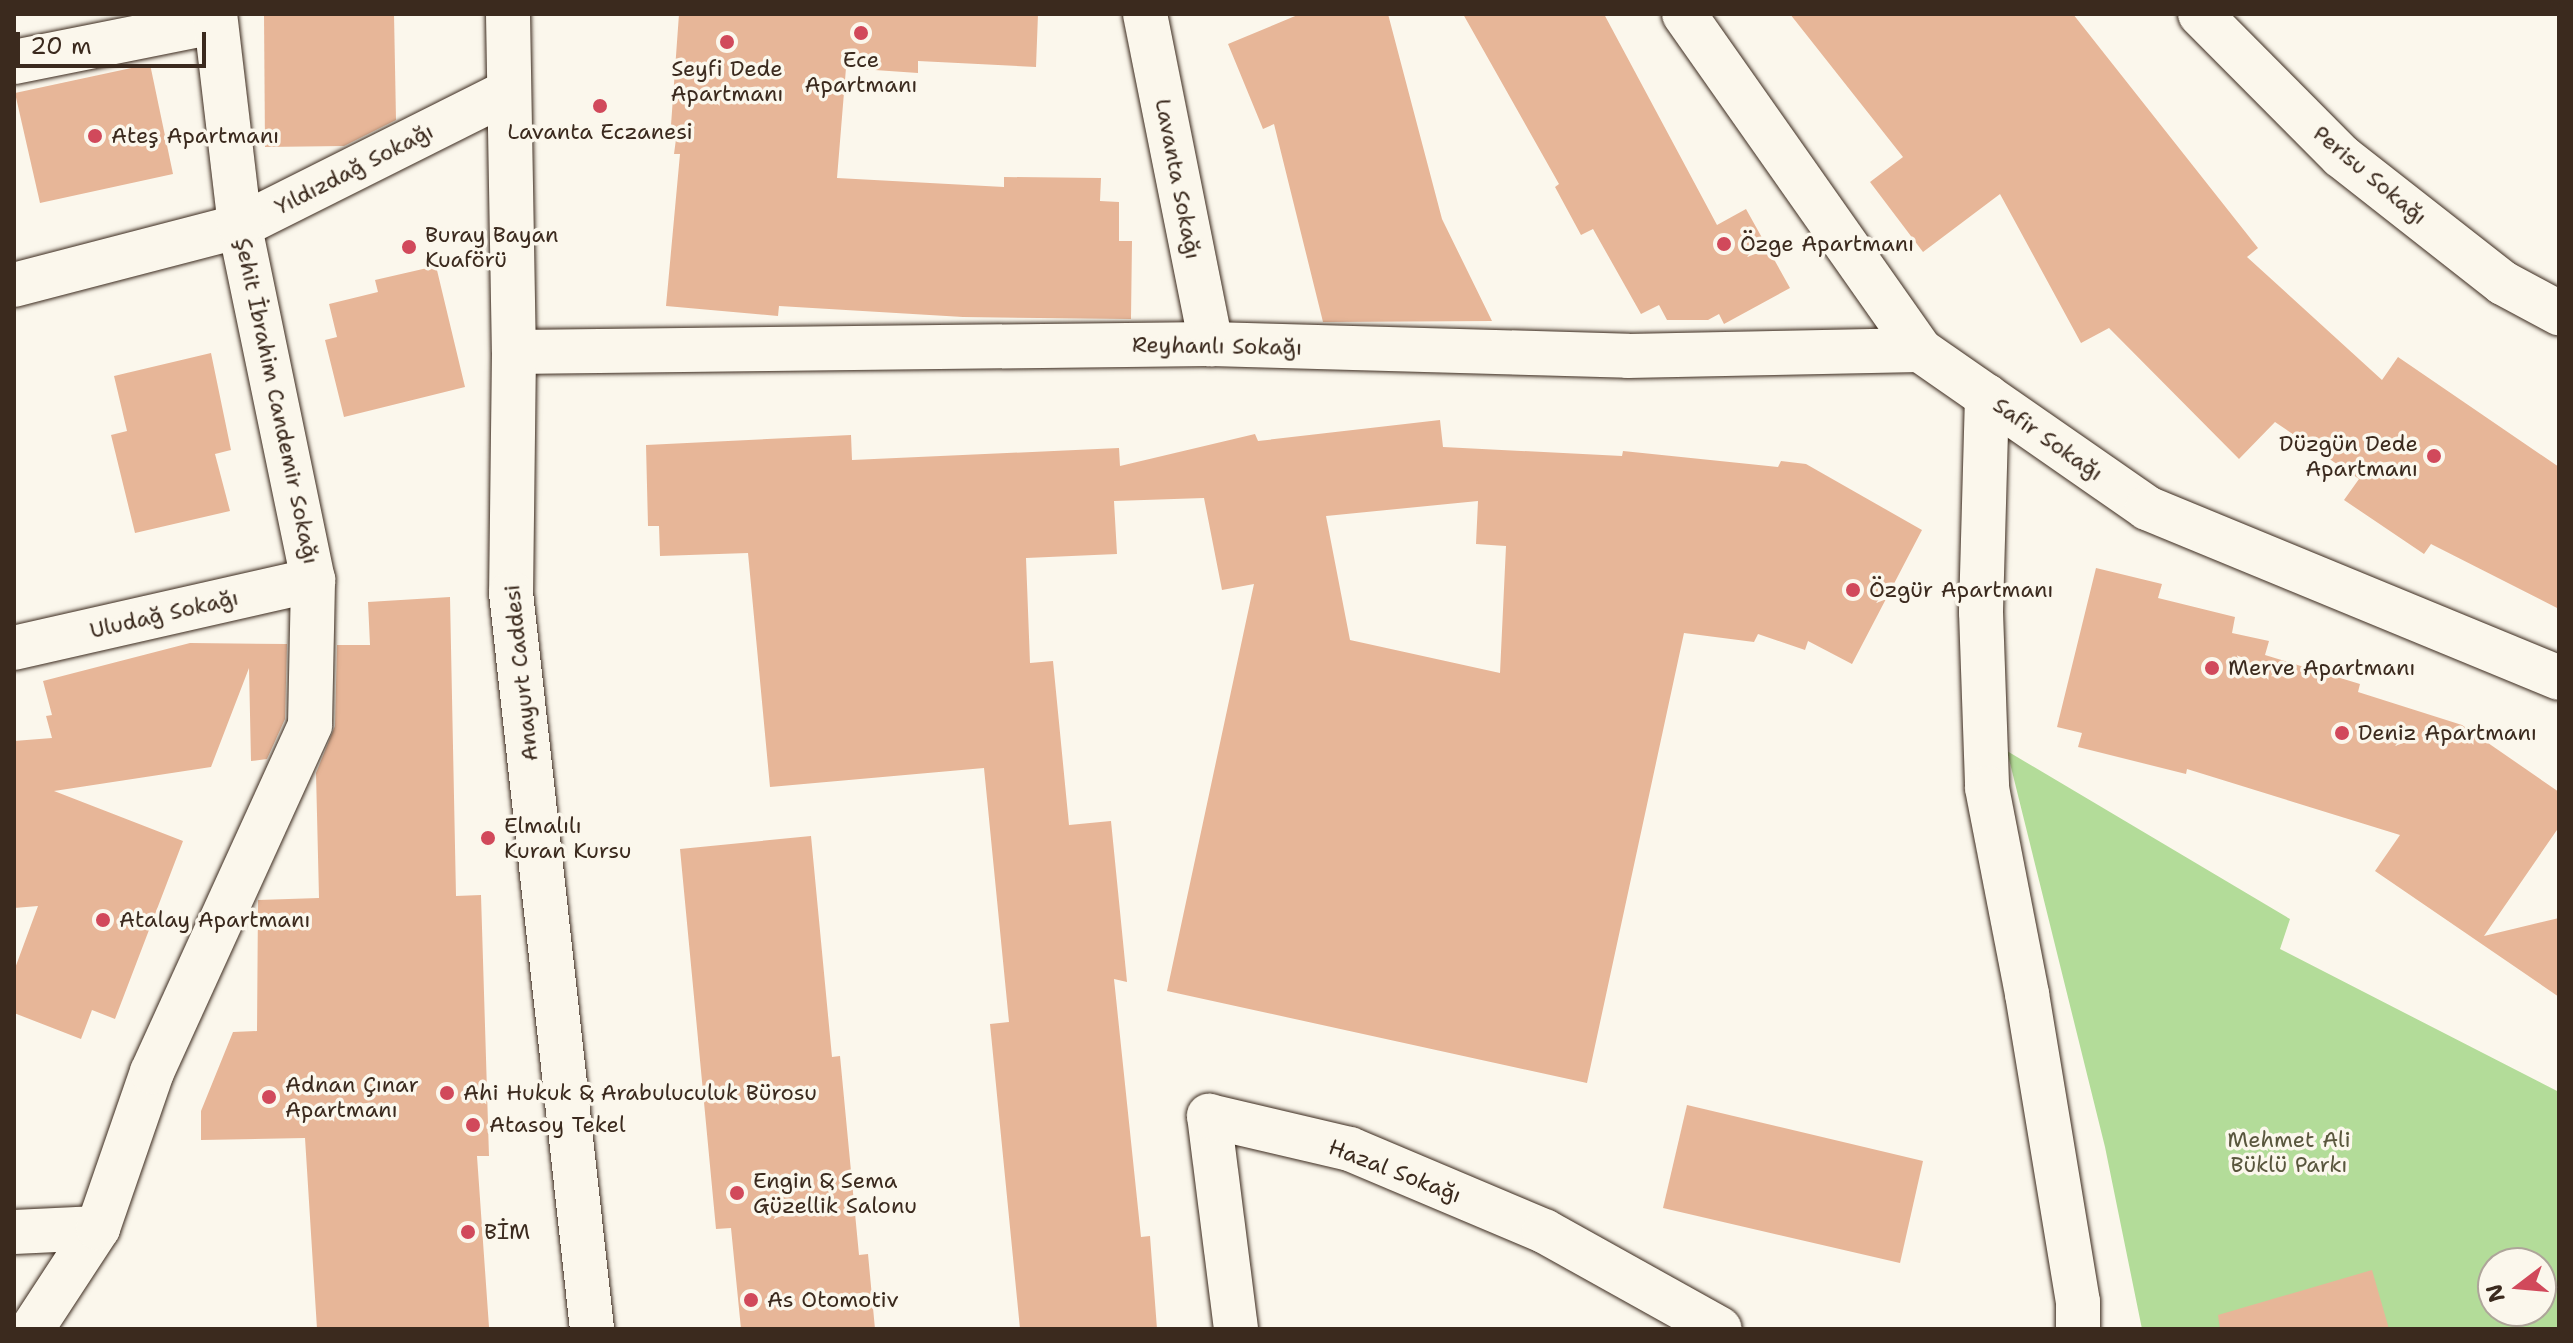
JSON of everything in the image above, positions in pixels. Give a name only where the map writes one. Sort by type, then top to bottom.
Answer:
[{"type":"street","name":"Anayurt Caddesi","points":[[508,14],[506,93],[514,352],[511,593],[592,1329]]},
{"type":"street","name":"Lavanta Sokağı","points":[[1145,14],[1211,344]]},
{"type":"street","name":"Safir Sokağı","points":[[1684,14],[1920,350],[2147,508],[2559,678]]},
{"type":"street","name":"Perisu Sokağı","points":[[2200,14],[2341,156],[2503,283],[2559,313]]},
{"type":"street","points":[[14,62],[215,18]]},
{"type":"street","name":"Şehit İbrahim Candemir Sokağı","points":[[32,1329],[98,1228],[152,1072],[310,725],[313,580],[240,226],[215,18]]},
{"type":"street","name":"Yıldızdağ Sokağı","points":[[14,285],[240,226],[506,93]]},
{"type":"street","name":"Reyhanlı Sokağı","points":[[514,352],[1211,344],[1628,356],[1920,350]]},
{"type":"street","points":[[1987,396],[1981,612],[1987,788],[2027,994],[2078,1302],[2078,1329]]},
{"type":"street","name":"Uludağ Sokağı","points":[[14,648],[313,580]]},
{"type":"street","name":"Hazal Sokağı","points":[[1236,1329],[1209,1116],[1350,1149],[1544,1231],[1720,1329]]},
{"type":"street","points":[[14,1232],[98,1228]]},
{"type":"green space","name":"Mehmet Ali Büklü Parkı","points":[[2007,751],[2290,919],[2280,949],[2559,1092],[2559,1329],[2142,1329],[2105,1147]]},
{"type":"building","points":[[264,14],[394,14],[396,120],[344,146],[265,147]]},
{"type":"building","points":[[679,14],[1038,14],[1036,67],[918,61],[918,73],[846,68],[837,178],[1004,187],[1004,177],[1101,178],[1100,201],[1119,202],[1119,241],[1132,241],[1131,319],[963,317],[779,306],[778,316],[666,306],[680,154],[674,154],[676,139],[670,139]]},
{"type":"building","points":[[1300,14],[1388,14],[1442,219],[1492,321],[1323,322],[1274,124],[1263,129],[1228,44]]},
{"type":"building","points":[[1463,14],[1604,14],[1717,225],[1746,209],[1790,288],[1724,324],[1719,314],[1708,320],[1667,320],[1659,305],[1641,314],[1593,229],[1581,235],[1555,187],[1559,184]]},
{"type":"building","points":[[1790,14],[2073,14],[2258,248],[2247,257],[2382,380],[2398,357],[2559,467],[2559,609],[2431,544],[2424,554],[2344,500],[2359,479],[2275,422],[2239,459],[2109,328],[2081,343],[2000,194],[1923,252],[1870,182],[1903,157]]},
{"type":"building","name":"Ateş Apartmanı","points":[[150,64],[173,174],[40,203],[15,93]]},
{"type":"building","points":[[436,266],[465,387],[344,417],[325,340],[337,337],[329,304],[378,292],[375,280]]},
{"type":"building","points":[[211,353],[231,450],[215,454],[230,511],[135,533],[111,435],[127,431],[114,376]]},
{"type":"building","points":[[1440,420],[1443,447],[1622,456],[1623,451],[1778,467],[1781,461],[1806,464],[1922,530],[1852,664],[1808,641],[1805,650],[1758,634],[1754,642],[1684,633],[1587,1083],[1167,991],[1254,584],[1222,590],[1204,498],[1114,501],[1117,554],[1026,558],[1030,663],[1053,661],[1069,825],[1111,821],[1127,982],[1114,979],[1141,1237],[1150,1236],[1157,1329],[1020,1329],[990,1024],[1009,1022],[984,768],[770,787],[748,553],[660,556],[659,526],[648,526],[646,445],[851,435],[852,460],[1119,448],[1120,466],[1255,434],[1258,441]],"holes":[[[1478,501],[1476,544],[1506,546],[1500,673],[1350,640],[1326,516]]]},
{"type":"building","points":[[2096,568],[2162,584],[2158,598],[2235,617],[2232,633],[2269,641],[2265,655],[2360,684],[2358,692],[2462,725],[2559,792],[2559,827],[2484,936],[2559,918],[2559,997],[2375,871],[2400,835],[2187,769],[2186,774],[2078,747],[2082,733],[2057,727]]},
{"type":"building","points":[[450,597],[456,896],[481,895],[489,1156],[477,1156],[489,1327],[317,1329],[305,1138],[201,1140],[201,1111],[233,1032],[257,1031],[258,900],[319,898],[316,773],[335,726],[337,645],[370,645],[368,602]]},
{"type":"building","points":[[190,643],[287,644],[285,719],[267,759],[251,761],[249,668],[211,767],[54,791],[183,841],[115,1019],[92,1010],[81,1039],[14,1013],[14,971],[38,906],[14,908],[14,741],[52,738],[46,716],[52,715],[43,681]]},
{"type":"building","points":[[811,836],[832,1057],[840,1056],[859,1255],[868,1254],[875,1329],[741,1329],[731,1228],[716,1229],[680,849]]},
{"type":"building","points":[[1687,1105],[1923,1161],[1900,1263],[1663,1208]]},
{"type":"building","points":[[2372,1270],[2389,1329],[2220,1329],[2218,1315]]},
{"type":"place","name":"Ece Apartmanı","points":[[861,33]]},
{"type":"place","name":"Seyfi Dede Apartmanı","points":[[727,42]]},
{"type":"place","name":"Lavanta Eczanesi","points":[[600,106]]},
{"type":"place","name":"Ateş Apartmanı","points":[[95,136]]},
{"type":"place","name":"Özge Apartmanı","points":[[1724,244]]},
{"type":"place","name":"Buray Bayan Kuaförü","points":[[409,247]]},
{"type":"place","name":"Düzgün Dede Apartmanı","points":[[2434,456]]},
{"type":"place","name":"Özgür Apartmanı","points":[[1853,590]]},
{"type":"place","name":"Merve Apartmanı","points":[[2212,668]]},
{"type":"place","name":"Deniz Apartmanı","points":[[2342,733]]},
{"type":"place","name":"Elmalılı Kuran Kursu","points":[[488,838]]},
{"type":"place","name":"Atalay Apartmanı","points":[[103,920]]},
{"type":"place","name":"Ahi Hukuk & Arabuluculuk Bürosu","points":[[447,1093]]},
{"type":"place","name":"Adnan Çınar Apartmanı","points":[[269,1097]]},
{"type":"place","name":"Atasoy Tekel","points":[[473,1125]]},
{"type":"place","name":"Engin & Sema Güzellik Salonu","points":[[737,1193]]},
{"type":"place","name":"BİM","points":[[468,1232]]},
{"type":"place","name":"As Otomotiv","points":[[751,1300]]}]
